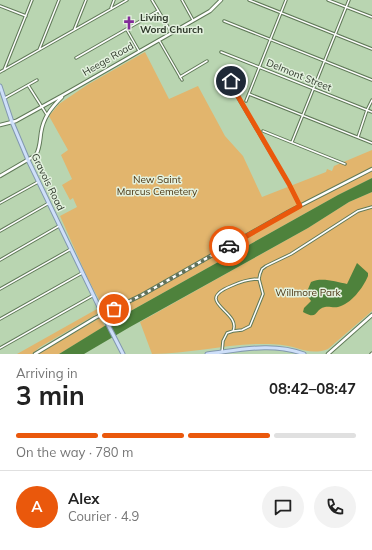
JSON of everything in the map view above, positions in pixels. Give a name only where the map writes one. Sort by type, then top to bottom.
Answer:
[{"type":"main road","name":"Heege Road","points":[[0,125],[12,122],[64,95],[213,8],[221,0]]},
{"type":"main road","name":"Gravois Road","points":[[0,86],[12,122],[28,160],[102,314],[124,354]]},
{"type":"main road","points":[[0,176],[34,156],[37,152],[42,125],[52,107],[64,95]]},
{"type":"main road","points":[[35,354],[102,314],[142,295],[300,206],[372,169]]},
{"type":"main road","points":[[328,354],[372,315]]},
{"type":"main road","points":[[207,354],[275,347],[304,354]]},
{"type":"street","points":[[4,70],[32,0]]},
{"type":"street","points":[[38,50],[59,0]]},
{"type":"street","points":[[74,30],[86,0]]},
{"type":"street","points":[[111,8],[114,0]]},
{"type":"street","points":[[0,72],[127,0]]},
{"type":"street","points":[[152,0],[171,32]]},
{"type":"street","points":[[182,0],[193,20]]},
{"type":"street","points":[[249,0],[372,49]]},
{"type":"street","points":[[246,101],[286,0]]},
{"type":"street","points":[[328,0],[372,17]]},
{"type":"street","points":[[292,142],[349,0]]},
{"type":"street","points":[[0,6],[26,16]]},
{"type":"street","points":[[76,58],[158,11]]},
{"type":"street","points":[[224,21],[372,80]]},
{"type":"street","points":[[126,29],[139,51]]},
{"type":"street","points":[[158,40],[182,80]]},
{"type":"street","name":"Delmont Street","points":[[221,52],[372,112]]},
{"type":"street","points":[[180,77],[207,61]]},
{"type":"street","points":[[4,99],[37,80]]},
{"type":"street","points":[[28,85],[47,115]]},
{"type":"street","points":[[232,86],[289,184],[300,206]]},
{"type":"street","points":[[249,94],[372,143]]},
{"type":"street","points":[[358,137],[372,100]]},
{"type":"street","points":[[263,131],[345,164]]},
{"type":"street","points":[[0,203],[39,181]]},
{"type":"street","points":[[0,231],[49,203]]},
{"type":"street","points":[[222,352],[222,342],[227,333],[242,330],[250,326],[263,294],[259,279],[262,269],[291,254],[358,211],[372,207]]},
{"type":"street","points":[[0,260],[60,226]]},
{"type":"street","points":[[0,289],[71,249]]},
{"type":"street","points":[[0,319],[83,272]]},
{"type":"street","points":[[233,331],[235,327],[234,322],[231,316],[218,304],[218,294],[221,290],[243,281],[259,279]]},
{"type":"street","points":[[0,348],[94,296]]},
{"type":"green space","name":"New Saint Marcus Cemetery","points":[[145,52],[169,99],[198,86],[225,136],[243,156],[262,197],[326,172],[327,169],[332,171],[334,166],[372,150],[372,178],[338,195],[111,322],[88,279],[60,216],[77,207],[73,198],[70,200],[62,185],[72,179],[61,155],[68,150],[49,116],[59,104],[87,85]]},
{"type":"green space","name":"Willmore Park","points":[[372,192],[372,311],[328,349],[324,351],[310,351],[290,346],[253,344],[167,354],[152,354],[140,322],[308,228],[349,202]]},
{"type":"green space","points":[[97,309],[97,314],[40,347],[32,354],[17,354]]},
{"type":"green space","points":[[100,318],[105,326],[59,354],[38,354]]},
{"type":"shaded area","points":[[372,178],[372,192],[349,202],[308,228],[84,354],[59,354],[111,322],[338,195]]},
{"type":"shaded area","points":[[357,263],[368,273],[368,276],[360,290],[352,299],[338,307],[322,308],[314,315],[303,312],[304,308],[311,301],[306,294],[311,282],[324,280],[347,284]]},
{"type":"way so far","points":[[114,309],[229,246]]},
{"type":"place","name":"Living Word Church","points":[[129,23]]},
{"type":"route","points":[[229,246],[300,206],[289,184],[232,86],[233,84],[231,81]]}]
